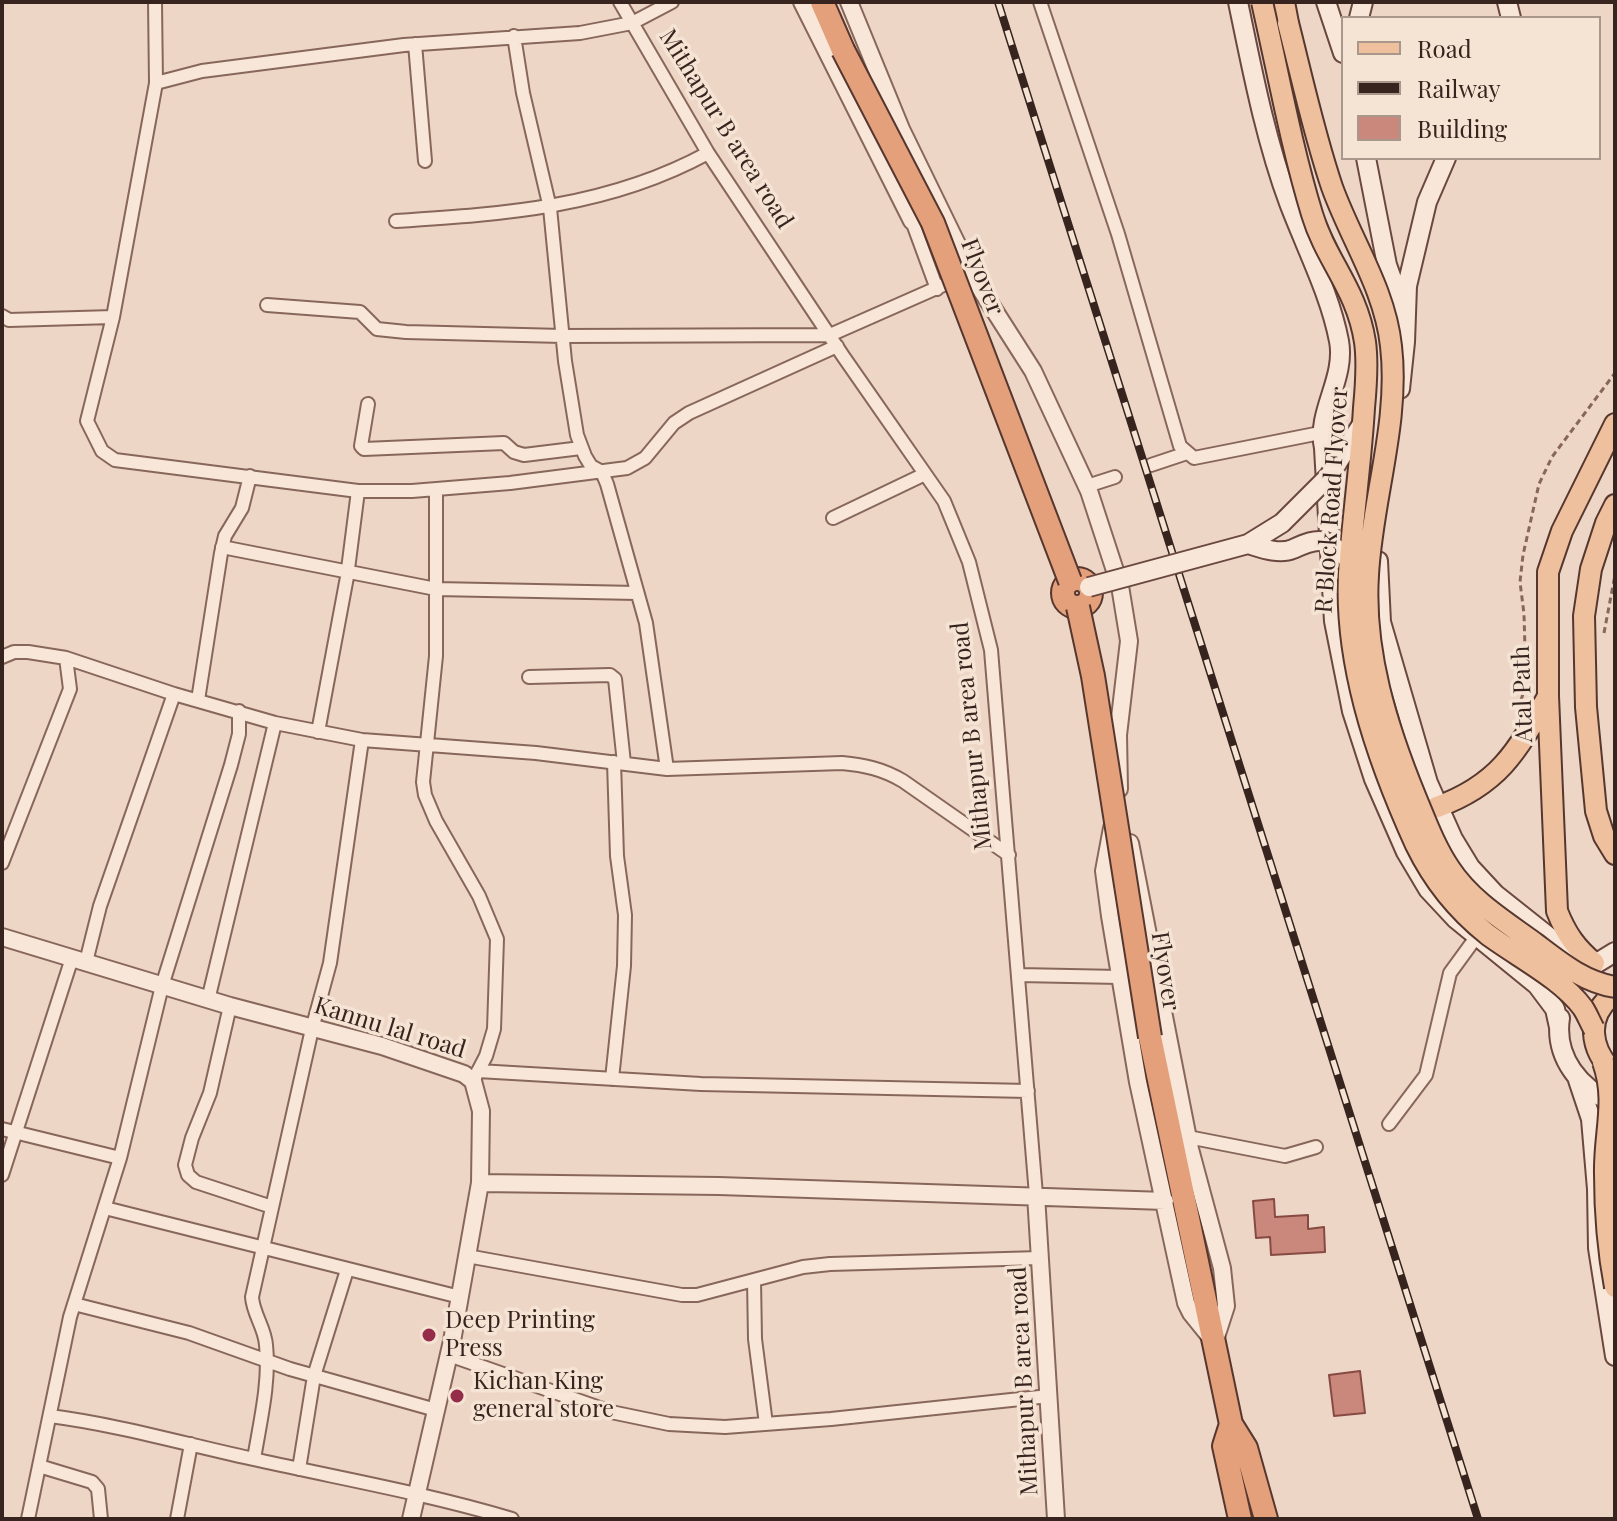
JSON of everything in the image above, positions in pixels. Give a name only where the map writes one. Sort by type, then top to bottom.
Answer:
[{"type":"highway","name":"Flyover","points":[[822,2],[843,50],[933,223],[1079,592],[1150,1037],[1231,1424]]},
{"type":"highway","points":[[1231,1424],[1224,1446],[1240,1519]]},
{"type":"highway","points":[[1231,1424],[1246,1448],[1266,1519]]},
{"type":"main road","points":[[1238,2],[1257,92],[1288,201],[1339,343],[1336,381],[1320,433],[1324,448],[1334,621],[1352,711],[1374,779],[1413,864],[1428,889],[1456,919],[1537,985],[1555,1009],[1567,1064],[1578,1080],[1598,1097],[1615,1103]]},
{"type":"main road","name":"R Block Road Flyover","points":[[1262,2],[1313,218],[1350,289],[1366,346],[1364,421],[1349,560],[1348,619],[1365,705],[1389,779],[1435,880],[1486,933],[1558,985],[1582,1007],[1594,1029]]},
{"type":"main road","name":"R Block Road Flyover","points":[[1284,2],[1329,176],[1374,283],[1391,343],[1391,405],[1368,574],[1367,616],[1371,654],[1382,702],[1406,774],[1432,838],[1450,870],[1471,894],[1571,970],[1615,990],[1598,1012],[1594,1029],[1595,1046],[1609,1068],[1611,1083],[1605,1173],[1608,1251],[1615,1287]]},
{"type":"main road","points":[[1326,2],[1341,47]]},
{"type":"main road","points":[[1366,160],[1387,265],[1405,317]]},
{"type":"main road","points":[[1445,160],[1427,202],[1407,286],[1402,366],[1379,536],[1377,581],[1381,622],[1437,807],[1470,867],[1486,885],[1591,965]]},
{"type":"main road","points":[[1339,357],[1402,366]]},
{"type":"main road","points":[[1079,592],[1248,544],[1282,523],[1301,506],[1329,476],[1364,421]]},
{"type":"main road","name":"Atal Path","points":[[1591,965],[1564,931],[1557,911],[1548,696],[1548,572],[1562,531],[1615,424]]},
{"type":"main road","points":[[1615,505],[1591,569],[1584,616],[1586,707],[1596,811],[1604,836],[1615,854]]},
{"type":"main road","points":[[1248,544],[1276,550],[1324,541],[1349,560]]},
{"type":"main road","points":[[1437,807],[1494,777],[1519,747],[1548,696]]},
{"type":"main road","points":[[1364,748],[1413,733]]},
{"type":"main road","points":[[1559,1027],[1563,1003],[1574,981],[1591,965],[1615,952]]},
{"type":"main road","points":[[1578,1080],[1591,1119],[1598,1248],[1615,1356]]},
{"type":"street","points":[[155,2],[156,83],[113,317],[87,421],[102,451],[115,460],[358,491],[436,489],[602,472],[636,464],[674,423],[697,409],[970,272]]},
{"type":"street","name":"Mithapur B area road","points":[[620,2],[708,153],[944,501],[969,562],[991,650],[1036,1195],[1056,1519]]},
{"type":"street","points":[[156,83],[202,71],[415,44],[580,33],[632,23],[672,2]]},
{"type":"street","points":[[802,2],[912,221],[937,289]]},
{"type":"street","points":[[849,2],[901,129],[970,272],[1033,371],[1087,486],[1120,586],[1129,641],[1118,735],[1119,791],[1188,1137],[1222,1268],[1226,1306],[1214,1342]]},
{"type":"street","points":[[1040,2],[1118,234],[1180,446],[1194,458],[1320,433]]},
{"type":"street","points":[[514,36],[523,93],[550,208],[562,336],[581,448],[591,466],[602,472],[648,631],[667,769]]},
{"type":"street","points":[[415,44],[425,161]]},
{"type":"street","points":[[396,221],[550,208],[633,187],[670,173],[708,153]]},
{"type":"street","points":[[912,221],[941,209]]},
{"type":"street","points":[[267,305],[360,312],[377,329],[562,336],[833,340]]},
{"type":"street","points":[[2,316],[9,320],[113,317]]},
{"type":"street","points":[[368,404],[361,446],[364,449],[504,443],[514,452],[524,455],[581,448]]},
{"type":"street","points":[[1151,465],[1187,453]]},
{"type":"street","points":[[833,518],[925,474]]},
{"type":"street","points":[[198,700],[222,547],[242,508],[250,476]]},
{"type":"street","points":[[1087,486],[1115,477]]},
{"type":"street","points":[[436,489],[436,656],[423,782],[436,821],[479,896],[497,939],[494,1029],[476,1076],[1028,1091]]},
{"type":"street","points":[[318,732],[348,571],[358,491]]},
{"type":"street","points":[[222,547],[436,589],[637,593]]},
{"type":"street","points":[[2,657],[14,652],[28,652],[66,658],[275,723],[362,740],[536,753],[667,769],[842,763],[879,769],[903,781],[1009,855]]},
{"type":"street","points":[[2,863],[70,689],[66,658]]},
{"type":"street","points":[[529,677],[610,675],[615,679],[619,762],[617,856],[625,915],[624,966],[612,1079]]},
{"type":"street","points":[[2,1175],[174,694]]},
{"type":"street","points":[[28,1519],[63,1342],[120,1158],[162,986],[231,765],[239,734],[239,711]]},
{"type":"street","points":[[208,1000],[275,723]]},
{"type":"street","points":[[254,1459],[266,1344],[253,1309],[252,1297],[312,1029],[330,963],[362,740]]},
{"type":"street","points":[[1119,791],[1104,871],[1138,1082],[1186,1303],[1214,1342]]},
{"type":"street","points":[[1389,1124],[1426,1075],[1450,973],[1477,936]]},
{"type":"street","name":"Kannu lal road","points":[[2,937],[208,1000],[476,1076],[481,1111],[480,1183],[449,1355],[411,1519]]},
{"type":"street","points":[[1019,975],[1120,977]]},
{"type":"street","points":[[230,1006],[210,1093],[185,1165],[188,1175],[196,1182],[272,1207]]},
{"type":"street","points":[[2,1129],[120,1158]]},
{"type":"street","points":[[1188,1137],[1285,1156],[1316,1147]]},
{"type":"street","points":[[480,1183],[719,1186],[1165,1201]]},
{"type":"street","points":[[105,1208],[460,1297]]},
{"type":"street","points":[[467,1256],[682,1295],[697,1295],[803,1267],[830,1264],[1040,1258]]},
{"type":"street","points":[[299,1469],[314,1376],[347,1270]]},
{"type":"street","points":[[754,1280],[755,1339],[766,1424]]},
{"type":"street","points":[[74,1304],[189,1333],[314,1376],[436,1410]]},
{"type":"street","points":[[449,1355],[630,1418],[669,1424],[725,1427],[766,1424],[1049,1396]]},
{"type":"street","points":[[50,1416],[130,1429],[417,1494],[512,1519]]},
{"type":"street","points":[[177,1519],[191,1444]]},
{"type":"street","points":[[39,1466],[92,1482],[98,1489],[101,1519]]},
{"type":"path","points":[[1517,714],[1526,684],[1521,568],[1529,518],[1539,484],[1552,457],[1615,373]]},
{"type":"path","points":[[1603,635],[1615,575]]},
{"type":"building","points":[[1274,1199],[1275,1217],[1308,1215],[1308,1229],[1324,1227],[1325,1252],[1271,1255],[1270,1237],[1256,1238],[1253,1201]]},
{"type":"building","points":[[1360,1371],[1365,1413],[1334,1416],[1329,1375]]},
{"type":"railway","points":[[998,2],[1478,1519]]},
{"type":"place","name":"Deep Printing Press","points":[[429,1335]]},
{"type":"place","name":"Kichan King general store","points":[[457,1396]]}]
